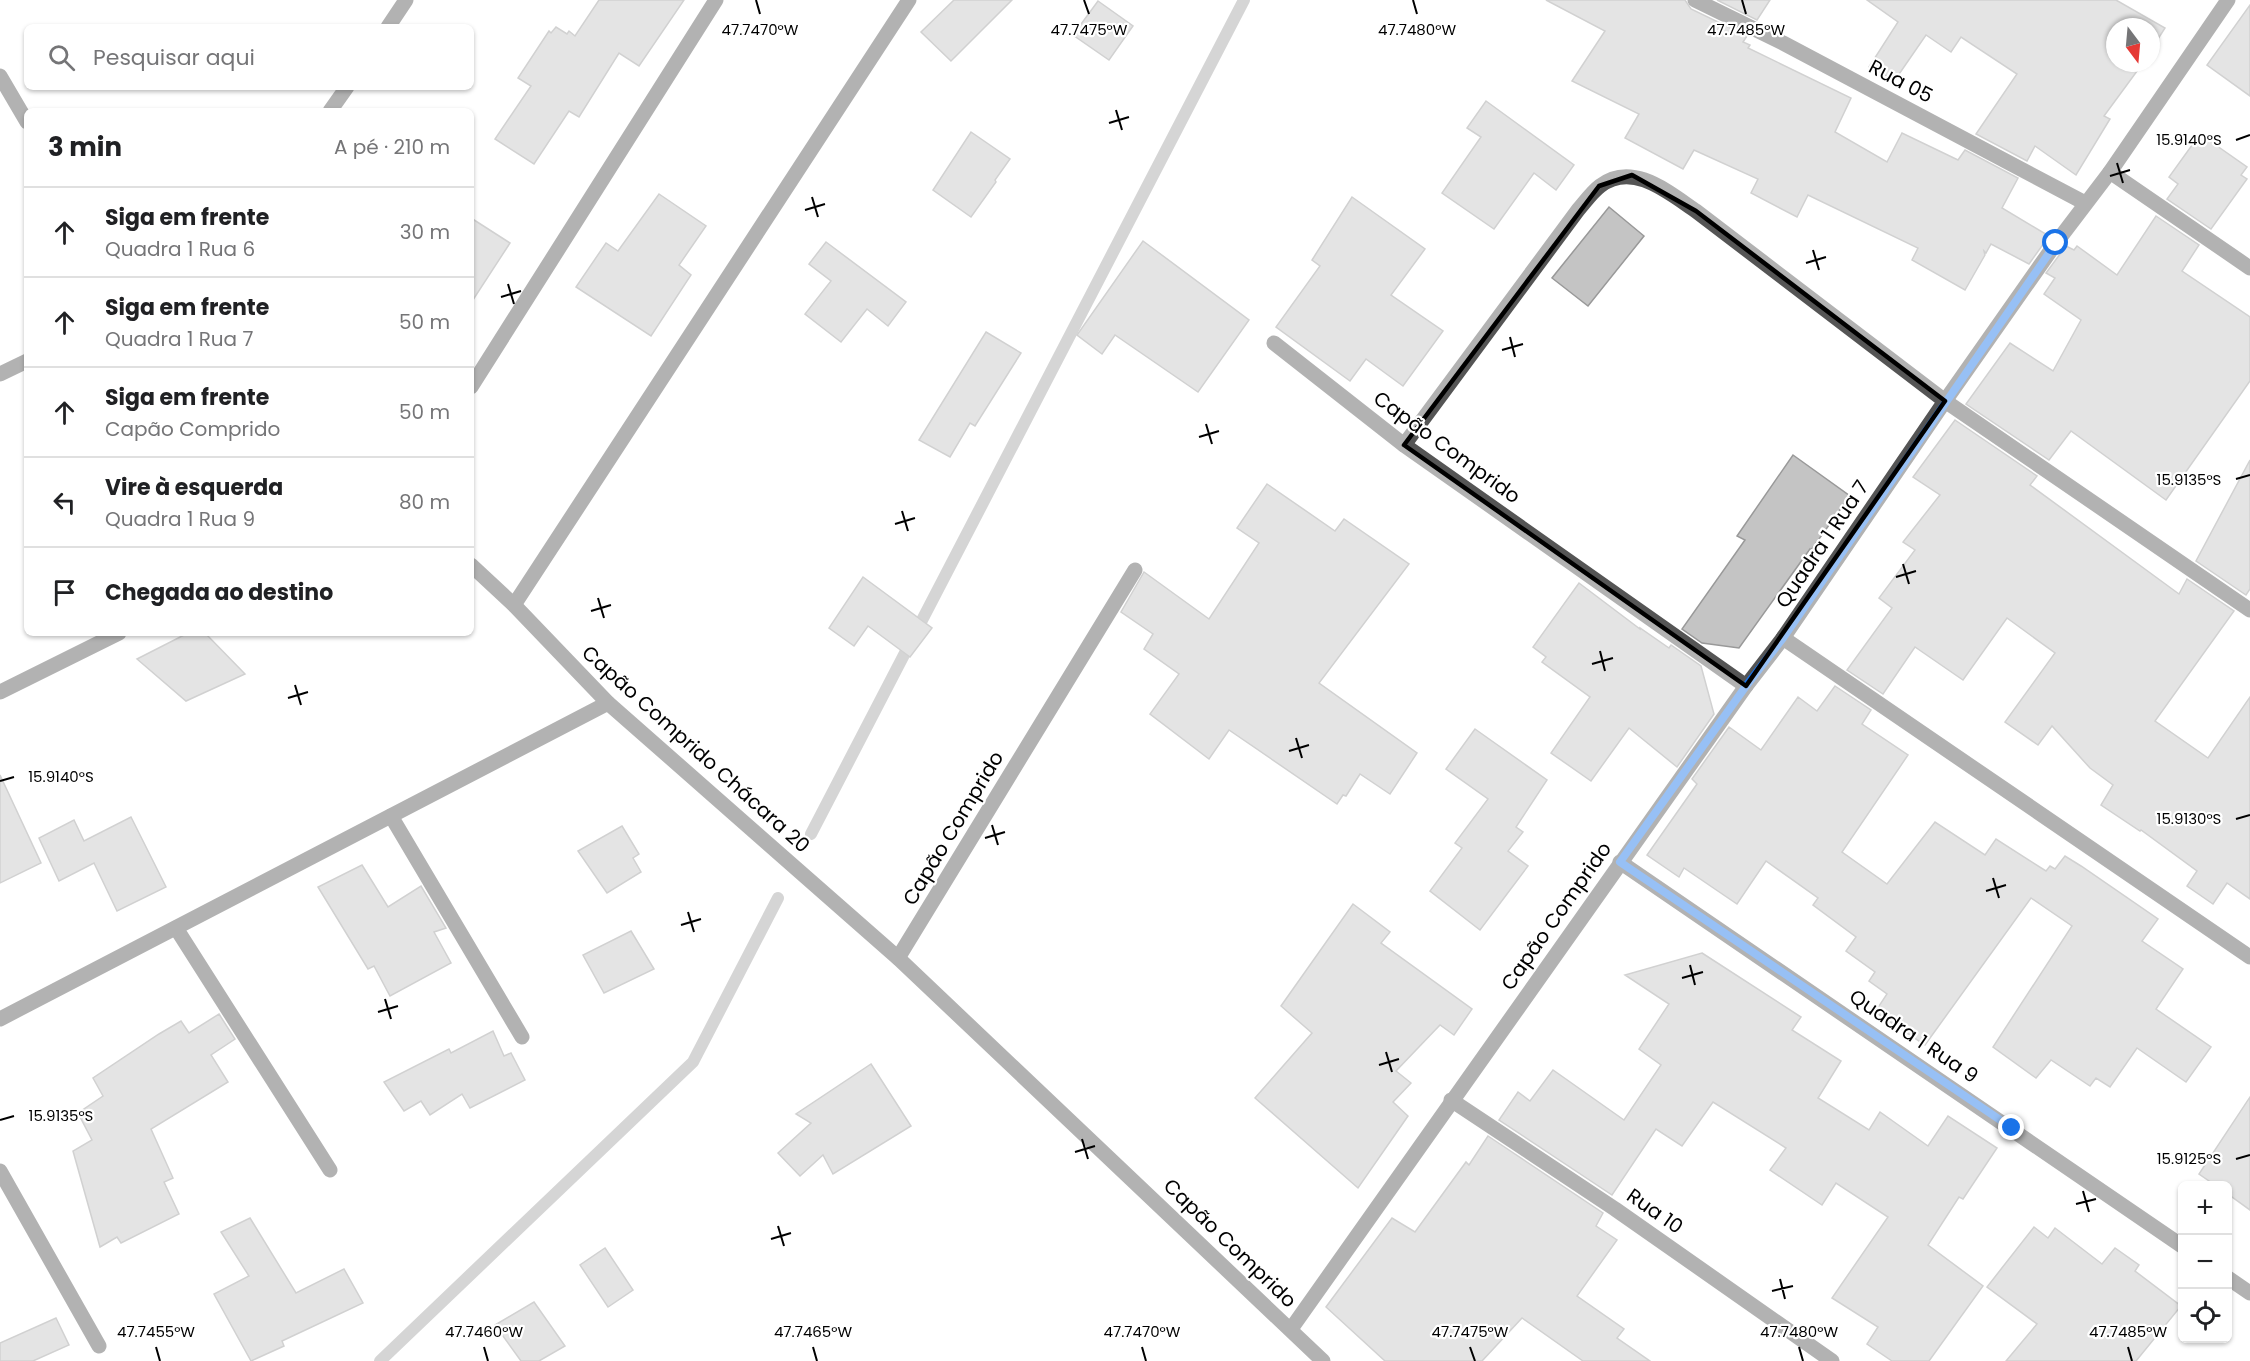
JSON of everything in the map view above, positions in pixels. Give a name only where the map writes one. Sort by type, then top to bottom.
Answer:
[{"type":"street","points":[[390,24],[406,0]]},
{"type":"street","points":[[474,382],[716,0]]},
{"type":"street","points":[[514,606],[909,0]]},
{"type":"street","name":"Rua 05","points":[[1695,0],[1783,42],[2085,203]]},
{"type":"street","name":"Quadra 1 Rua 7","points":[[2228,0],[2110,172],[2085,203],[1945,401],[1783,638],[2250,957]]},
{"type":"street","points":[[0,76],[24,117]]},
{"type":"street","points":[[332,108],[345,90]]},
{"type":"street","points":[[2110,172],[2250,268]]},
{"type":"street","points":[[1404,444],[1578,210],[1599,186],[1622,175],[1632,175],[1660,188],[1696,211],[1945,401],[2250,610]]},
{"type":"street","name":"Capão Comprido","points":[[1274,343],[1404,444],[1746,686]]},
{"type":"street","points":[[0,374],[24,362]]},
{"type":"street","name":"Capão Comprido Chácara 20","points":[[474,568],[608,703],[898,958]]},
{"type":"street","name":"Capão Comprido","points":[[1135,570],[898,958],[1291,1329],[1620,862],[1783,638]]},
{"type":"street","points":[[0,693],[114,636]]},
{"type":"street","points":[[0,1019],[608,703]]},
{"type":"street","points":[[391,816],[522,1037]]},
{"type":"street","name":"Quadra 1 Rua 9","points":[[1620,862],[2178,1243]]},
{"type":"street","points":[[176,928],[330,1170]]},
{"type":"street","name":"Rua 10","points":[[1451,1100],[1615,1209],[1832,1361]]},
{"type":"street","points":[[0,1171],[99,1346]]},
{"type":"street","points":[[2232,1281],[2250,1293]]},
{"type":"street","points":[[1291,1329],[1323,1361]]},
{"type":"highlighted area","points":[[1632,175],[1696,211],[1945,401],[1746,686],[1404,445],[1599,186]]},
{"type":"building","points":[[599,0],[684,0],[639,66],[619,53],[579,117],[569,111],[534,164],[495,139],[531,86],[518,78],[549,31],[551,33],[556,27],[567,34],[569,31],[575,36]]},
{"type":"building","points":[[954,0],[1012,0],[951,61],[921,32]]},
{"type":"building","points":[[1546,0],[1685,0],[1691,9],[1747,36],[1743,42],[1750,45],[1748,48],[1851,98],[1835,132],[1887,162],[1902,133],[1958,160],[1965,150],[2018,178],[2002,208],[2049,236],[2029,264],[1991,244],[1986,253],[1984,251],[1985,255],[1965,290],[1912,260],[1918,248],[1808,195],[1797,217],[1751,193],[1758,179],[1694,150],[1683,169],[1625,138],[1639,114],[1572,81],[1605,31]]},
{"type":"building","points":[[1717,0],[1770,0],[1757,20]]},
{"type":"building","points":[[1867,0],[2116,0],[2148,18],[2106,18],[2106,72],[2136,72],[2104,116],[2110,119],[2076,175],[2035,146],[2027,161],[1976,134],[2017,74],[1961,37],[1951,52],[1926,35],[1895,80],[1869,67],[1898,22]]},
{"type":"building","points":[[1098,1],[1133,26],[1109,60],[1073,35]]},
{"type":"building","points":[[2250,5],[2250,96],[2207,65]]},
{"type":"building","points":[[2160,25],[2165,28],[2160,36]]},
{"type":"building","points":[[1486,101],[1574,165],[1556,190],[1534,173],[1494,229],[1442,193],[1481,137],[1467,128]]},
{"type":"building","points":[[971,132],[1010,159],[971,217],[933,190]]},
{"type":"building","points":[[2200,134],[2247,167],[2241,175],[2247,179],[2211,229],[2167,199],[2178,184],[2169,177]]},
{"type":"building","points":[[659,194],[706,226],[679,265],[691,275],[651,336],[576,287],[606,243],[618,251]]},
{"type":"building","points":[[1352,197],[1425,249],[1391,295],[1443,331],[1403,386],[1366,359],[1350,381],[1276,327],[1320,266],[1312,260]]},
{"type":"building","points":[[1609,207],[1644,236],[1588,306],[1552,278]]},
{"type":"building","points":[[2156,216],[2199,245],[2182,271],[2250,317],[2250,381],[2166,500],[2071,431],[2049,460],[1966,404],[2010,343],[2053,371],[2081,320],[2044,294],[2055,278],[2046,273],[2066,246],[2074,250],[2077,246],[2117,275]]},
{"type":"building","points":[[474,220],[510,243],[474,298]]},
{"type":"building","points":[[1143,241],[1249,320],[1198,392],[1115,335],[1102,354],[1077,335]]},
{"type":"building","points":[[826,242],[906,302],[888,326],[867,309],[841,342],[805,314],[831,281],[809,264]]},
{"type":"building","points":[[986,332],[1021,353],[975,426],[970,423],[950,457],[919,440]]},
{"type":"building","points":[[1955,420],[2037,476],[2030,485],[2179,594],[2187,579],[2234,611],[2155,721],[2208,758],[2250,697],[2250,899],[2227,883],[2213,904],[2187,886],[2197,871],[2141,830],[2101,805],[2113,785],[2090,768],[2052,726],[2038,745],[2005,722],[2055,653],[2007,618],[1963,680],[1915,647],[1883,694],[1847,670],[1892,608],[1879,598],[1915,550],[1903,542],[1940,495],[1913,477]]},
{"type":"building","points":[[1793,455],[1850,496],[1739,648],[1702,643],[1682,629],[1745,540],[1737,536]]},
{"type":"building","points":[[2250,460],[2250,589],[2246,595],[2196,561]]},
{"type":"building","points":[[1267,484],[1335,531],[1344,519],[1409,564],[1319,683],[1417,753],[1390,794],[1360,774],[1346,796],[1343,795],[1337,804],[1229,730],[1209,759],[1150,714],[1179,674],[1144,649],[1153,634],[1121,612],[1144,572],[1209,619],[1259,543],[1237,528]]},
{"type":"building","points":[[863,577],[932,628],[910,657],[868,626],[854,646],[829,628]]},
{"type":"building","points":[[1579,583],[1640,629],[1669,648],[1671,645],[1701,666],[1714,714],[1677,767],[1629,728],[1591,781],[1551,753],[1590,697],[1542,662],[1546,657],[1533,647]]},
{"type":"building","points":[[182,636],[208,636],[245,674],[186,701],[137,659]]},
{"type":"building","points":[[1835,686],[1871,710],[1862,724],[1908,755],[1842,852],[1887,884],[1935,822],[1985,855],[1996,839],[2046,871],[2050,866],[2055,869],[2065,856],[2081,866],[2158,919],[2142,941],[2183,969],[2156,1009],[2211,1047],[2186,1082],[2137,1048],[2110,1087],[2096,1078],[2090,1086],[2051,1060],[2036,1078],[1993,1047],[2072,926],[2031,898],[1925,1045],[1875,1012],[1887,994],[1869,981],[1875,972],[1846,951],[1856,937],[1813,905],[1818,898],[1766,861],[1737,904],[1684,868],[1679,877],[1647,855],[1697,784],[1692,779],[1729,727],[1761,750],[1798,697],[1817,711]]},
{"type":"building","points":[[1475,729],[1547,780],[1516,827],[1523,832],[1508,851],[1528,866],[1480,930],[1430,891],[1462,848],[1455,843],[1488,799],[1446,769]]},
{"type":"building","points":[[0,775],[41,863],[0,883]]},
{"type":"building","points":[[131,817],[166,887],[117,911],[94,863],[59,881],[39,838],[74,820],[84,841]]},
{"type":"building","points":[[622,826],[639,854],[633,858],[641,872],[607,893],[578,851]]},
{"type":"building","points":[[362,865],[388,907],[421,886],[446,928],[434,932],[451,963],[390,996],[374,966],[368,969],[318,887]]},
{"type":"building","points":[[1353,904],[1390,932],[1381,943],[1472,1009],[1454,1035],[1440,1025],[1396,1071],[1411,1083],[1393,1102],[1408,1116],[1358,1188],[1255,1098],[1312,1033],[1281,1006]]},
{"type":"building","points":[[631,931],[654,969],[604,993],[583,955]]},
{"type":"building","points":[[1702,953],[1801,1017],[1792,1030],[1841,1061],[1818,1098],[1869,1130],[1880,1112],[1928,1146],[1948,1116],[1997,1148],[1963,1199],[1959,1197],[1928,1245],[1983,1286],[1929,1361],[1892,1361],[1867,1344],[1878,1327],[1832,1298],[1888,1217],[1836,1183],[1822,1205],[1770,1170],[1786,1148],[1713,1102],[1682,1146],[1656,1129],[1612,1195],[1499,1120],[1518,1092],[1530,1101],[1553,1070],[1624,1120],[1661,1065],[1639,1049],[1669,1004],[1625,975]]},
{"type":"building","points":[[219,1014],[235,1039],[211,1055],[228,1082],[151,1129],[173,1178],[164,1182],[179,1214],[121,1243],[117,1237],[100,1247],[73,1151],[92,1140],[78,1113],[103,1096],[93,1078],[181,1021],[189,1033]]},
{"type":"building","points":[[493,1031],[504,1056],[511,1053],[525,1080],[470,1108],[462,1094],[430,1115],[421,1101],[404,1111],[384,1082],[449,1049],[451,1053]]},
{"type":"building","points":[[871,1064],[911,1126],[833,1174],[823,1155],[800,1176],[778,1153],[811,1123],[796,1114]]},
{"type":"building","points":[[2250,1097],[2250,1210],[2232,1197],[2232,1181],[2209,1181],[2199,1174]]},
{"type":"building","points":[[1488,1136],[1603,1213],[1596,1226],[1617,1240],[1577,1296],[1624,1329],[1617,1338],[1650,1361],[1583,1361],[1522,1318],[1482,1361],[1385,1361],[1326,1307],[1392,1218],[1415,1232],[1466,1162],[1469,1165]]},
{"type":"building","points":[[250,1218],[296,1293],[344,1269],[363,1303],[282,1341],[284,1346],[251,1361],[214,1294],[249,1276],[221,1232]]},
{"type":"building","points":[[2034,1227],[2048,1238],[2055,1228],[2102,1264],[2115,1248],[2139,1265],[2135,1271],[2178,1304],[2178,1310],[2136,1361],[2006,1361],[2037,1324],[1987,1287]]},
{"type":"building","points":[[605,1248],[633,1290],[608,1307],[580,1265]]},
{"type":"building","points":[[534,1302],[565,1346],[539,1361],[521,1361],[495,1325]]},
{"type":"building","points":[[56,1318],[69,1345],[33,1361],[0,1361],[0,1343]]},
{"type":"waterway","points":[[811,834],[1244,0]]},
{"type":"waterway","points":[[380,1361],[693,1062],[778,898]]},
{"type":"route","points":[[2012,1128],[1620,862],[1783,638],[2056,243]]}]
